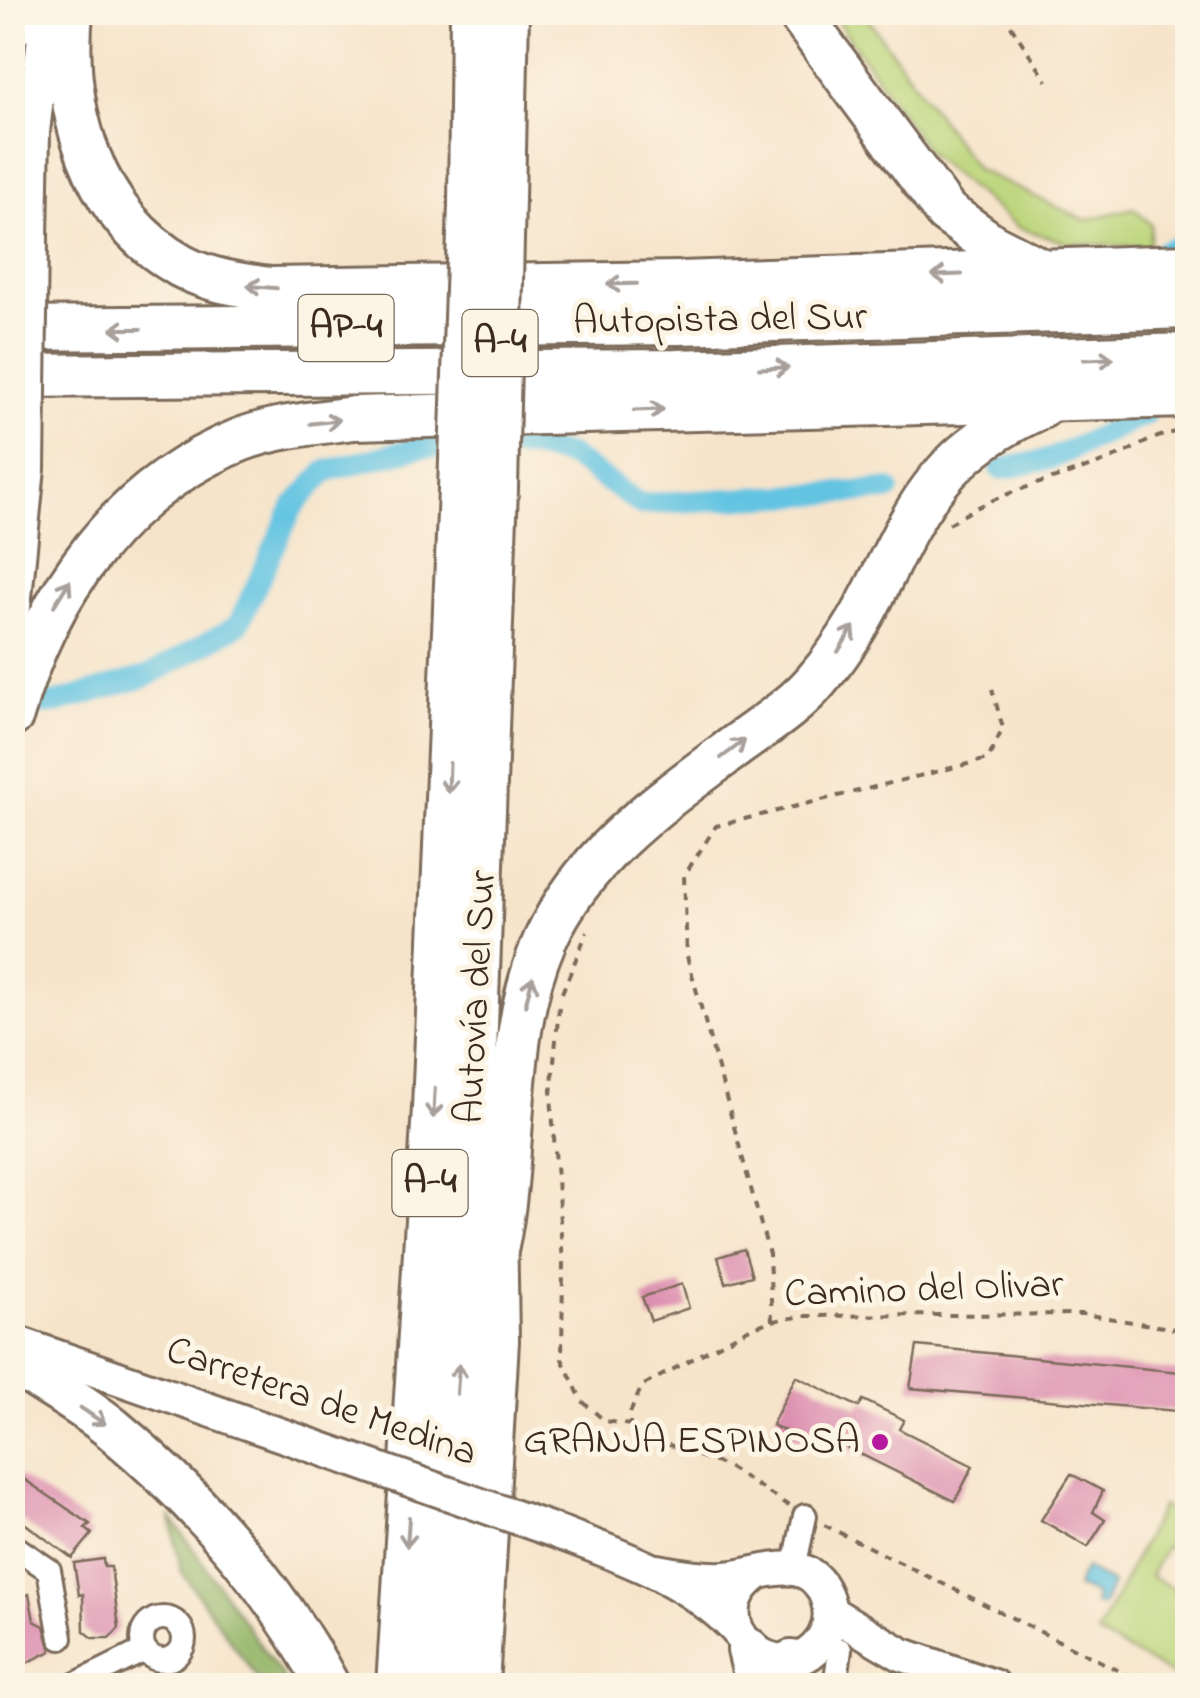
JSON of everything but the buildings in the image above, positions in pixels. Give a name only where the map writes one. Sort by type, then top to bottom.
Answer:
[{"type":"highway","points":[[12,26],[17,12]]},
{"type":"highway","points":[[71,12],[67,79],[76,120],[117,208],[150,244],[182,266],[225,283],[270,288],[505,286],[1188,266]]},
{"type":"highway","name":"A-4","points":[[472,12],[486,201]]},
{"type":"highway","name":"A-4","points":[[478,489],[486,201],[507,12]]},
{"type":"highway","points":[[798,12],[913,174],[946,212],[992,245],[1044,272]]},
{"type":"highway","name":"Autopista del Sur","points":[[12,329],[679,323],[1188,307]]},
{"type":"highway","name":"Autopista del Sur","points":[[12,376],[676,371],[1188,356]]},
{"type":"highway","points":[[12,714],[47,617],[105,532],[147,495],[241,440],[354,418],[1188,396]]},
{"type":"highway","points":[[497,1246],[506,1201],[517,1052],[528,994],[545,941],[570,896],[602,855],[644,814],[814,684],[864,610],[935,480],[961,454],[1053,402]]},
{"type":"highway","name":"Autovía del Sur","points":[[437,1686],[459,1373],[485,844],[478,489]]},
{"type":"highway","name":"Autovía del Sur","points":[[398,1686],[478,489]]},
{"type":"highway","points":[[479,1680],[497,1340],[492,1168],[496,962],[485,844]]},
{"type":"highway","points":[[12,1361],[110,1428],[214,1524],[260,1579],[328,1686]]},
{"type":"main road","points":[[12,626],[28,468],[33,132],[46,12]]},
{"type":"main road","name":"Carretera de Medina","points":[[12,1341],[555,1531],[656,1571]]},
{"type":"main road","points":[[656,1571],[696,1578],[794,1568],[819,1584],[830,1612],[825,1636],[780,1659]]},
{"type":"main road","points":[[656,1571],[716,1608],[780,1659],[901,1654]]},
{"type":"main road","points":[[760,1572],[739,1592],[780,1659]]},
{"type":"main road","points":[[830,1612],[901,1654],[993,1686]]},
{"type":"street","points":[[794,1568],[805,1516]]},
{"type":"street","points":[[19,1556],[50,1570],[62,1638]]},
{"type":"street","points":[[72,1686],[145,1650]]},
{"type":"street","points":[[780,1659],[835,1686]]},
{"type":"path","points":[[1002,12],[1047,82]]},
{"type":"path","points":[[946,526],[987,499],[1118,456],[1160,432],[1188,431]]},
{"type":"path","points":[[772,1321],[770,1254],[686,956],[684,876],[716,826],[988,759],[1003,728],[992,689]]},
{"type":"path","points":[[589,927],[560,998],[551,1095],[562,1264],[562,1358],[582,1401],[605,1421],[630,1425],[638,1433],[728,1467],[805,1516],[1150,1686]]},
{"type":"path","name":"Camino del Olivar","points":[[630,1425],[630,1412],[642,1386],[750,1328],[772,1321],[804,1316],[1083,1314],[1188,1331]]},
{"type":"green space","points":[[832,13],[864,13],[976,169],[1085,220],[1133,208],[1151,224],[1149,247],[1068,243],[1019,228],[930,155]]},
{"type":"green space","points":[[1162,1506],[1187,1519],[1187,1555],[1166,1546],[1150,1576],[1187,1595],[1187,1683],[1097,1634]]},
{"type":"green space","points":[[170,1516],[288,1685],[262,1685],[181,1571]]},
{"type":"water","points":[[1085,1568],[1112,1584],[1102,1607],[1094,1604],[1096,1595],[1076,1587]]},
{"type":"waterway","points":[[1163,252],[1188,241]]},
{"type":"waterway","points":[[1001,469],[1051,459],[1144,415]]},
{"type":"waterway","points":[[29,704],[56,703],[148,676],[238,625],[293,507],[326,471],[420,447],[528,447],[570,456],[640,504],[889,490]]},
{"type":"place","name":"GRANJA ESPINOSA","points":[[880,1442]]}]
